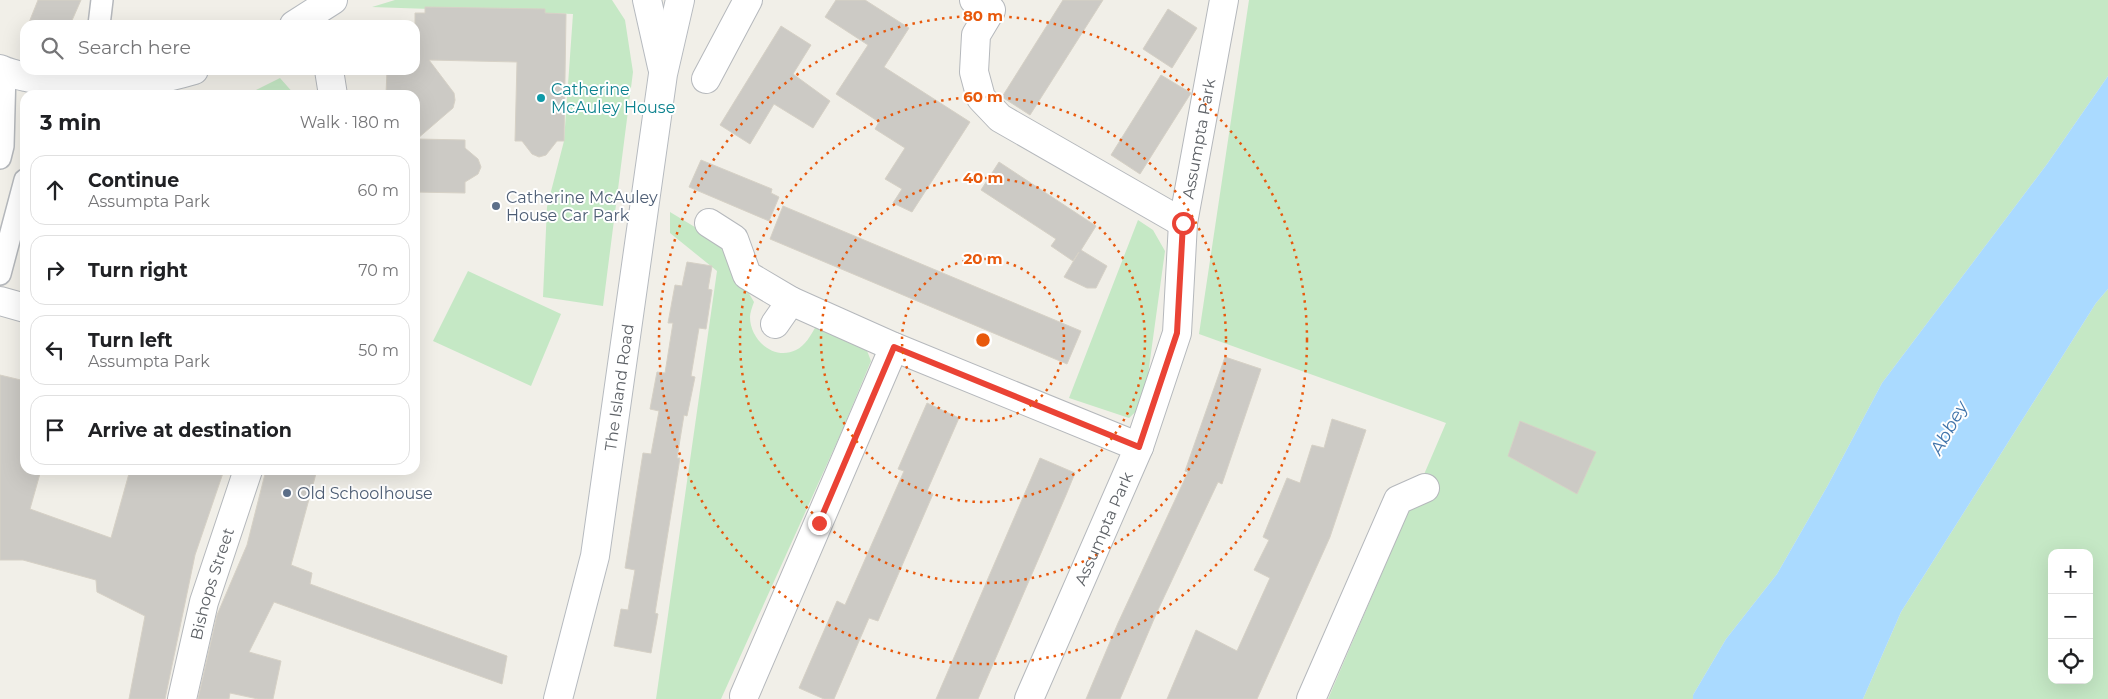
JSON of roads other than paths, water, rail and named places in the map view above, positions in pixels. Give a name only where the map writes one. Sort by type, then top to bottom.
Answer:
[{"type":"street","points":[[100,20],[102,0]]},
{"type":"street","points":[[308,20],[332,0]]},
{"type":"street","points":[[647,0],[663,74]]},
{"type":"street","name":"The Island Road","points":[[558,699],[595,556],[663,74],[680,0]]},
{"type":"street","points":[[706,79],[748,0]]},
{"type":"street","points":[[974,0],[991,10],[976,35],[974,72],[981,98],[1000,118],[1183,223]]},
{"type":"street","name":"Assumpta Park","points":[[1029,699],[1139,447],[1177,333],[1183,223],[1224,0]]},
{"type":"street","points":[[0,158],[3,146],[2,70],[50,84],[138,82],[171,75]]},
{"type":"street","points":[[330,75],[332,90]]},
{"type":"street","points":[[0,274],[20,199]]},
{"type":"street","points":[[708,223],[734,239],[747,275],[791,301],[894,347],[1139,447]]},
{"type":"street","points":[[0,301],[20,307]]},
{"type":"street","points":[[775,324],[791,301]]},
{"type":"street","points":[[744,696],[894,347]]},
{"type":"street","name":"Bishops Street","points":[[182,699],[204,602],[246,475]]},
{"type":"street","points":[[1311,699],[1398,500],[1426,488]]},
{"type":"water","name":"Abbey","points":[[2108,76],[2108,289],[2096,303],[1901,612],[1863,699],[1693,699],[1693,695],[1726,639],[1777,574],[1828,485],[1882,383],[2047,164]]},
{"type":"place","name":"Catherine McAuley House","points":[[541,98]]},
{"type":"place","name":"Catherine McAuley House Car Park","points":[[496,206]]},
{"type":"place","name":"Old Schoolhouse","points":[[287,493]]}]
